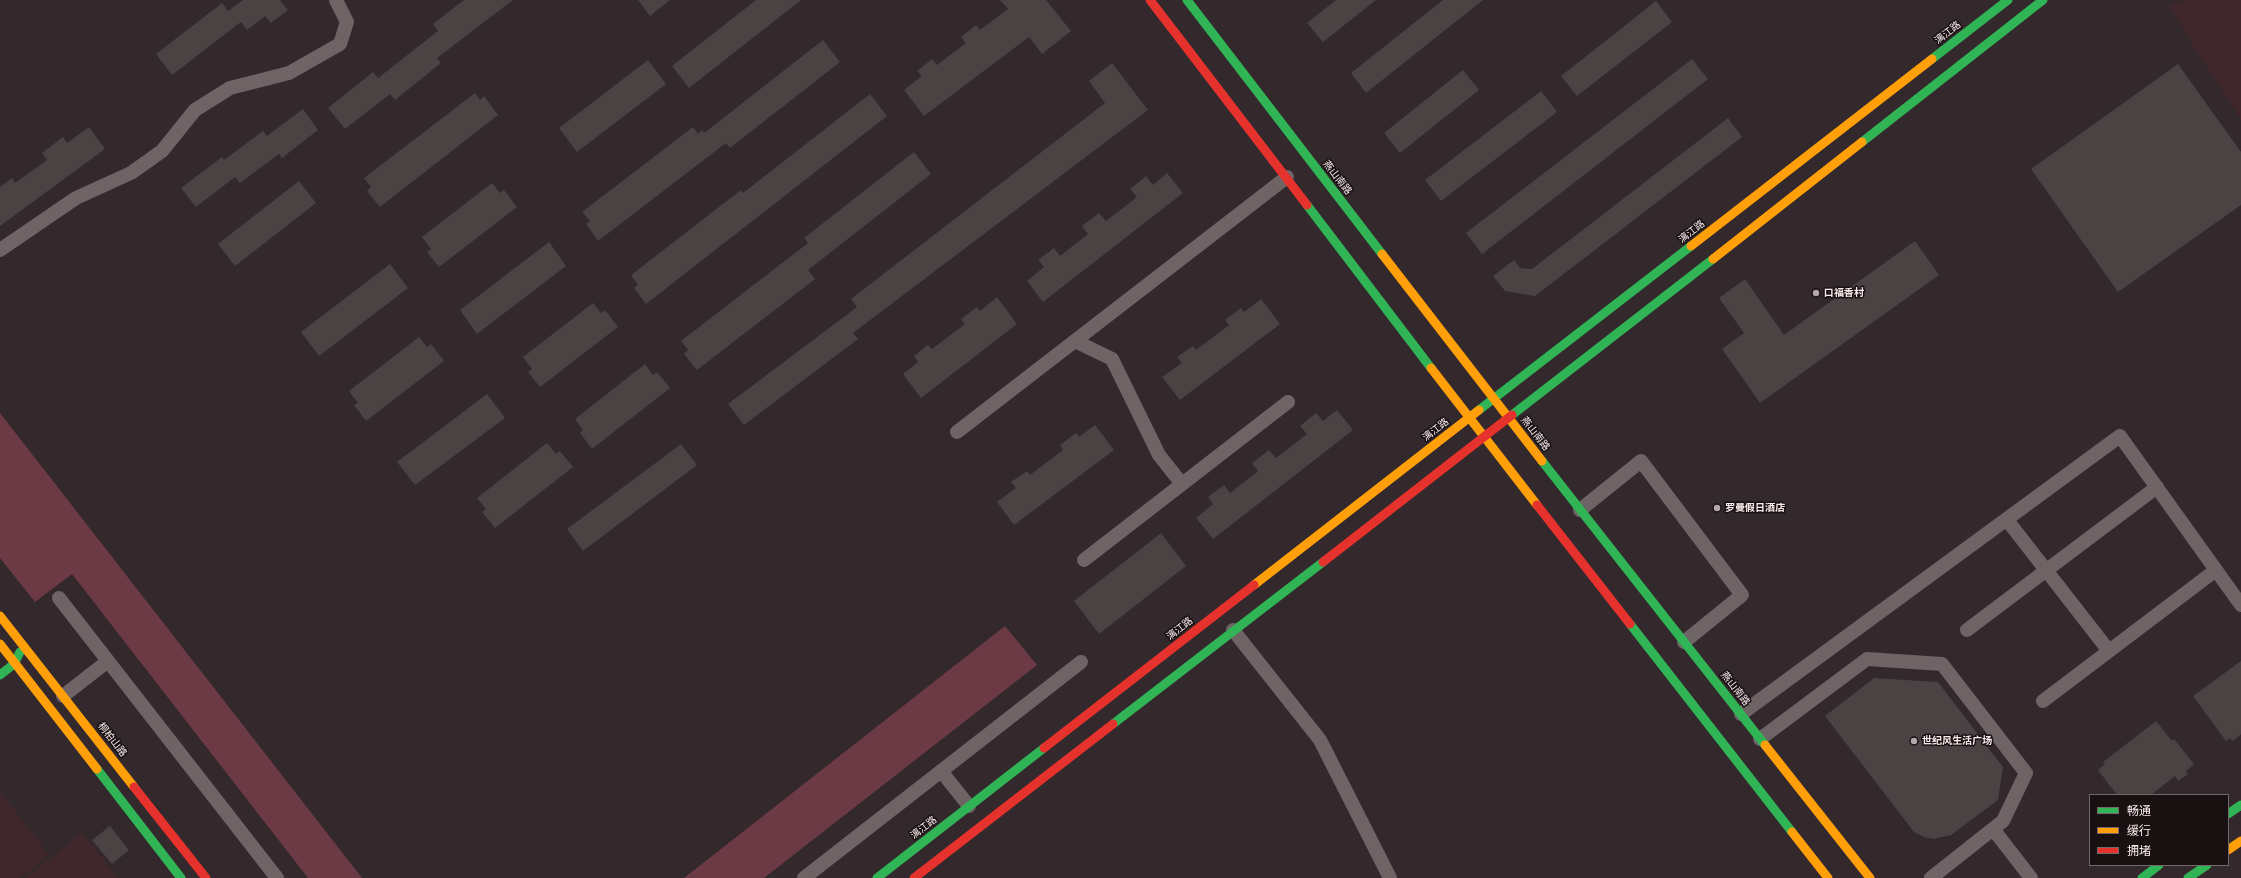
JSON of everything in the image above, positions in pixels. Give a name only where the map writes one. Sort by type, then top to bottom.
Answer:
[{"type":"street","points":[[0,250],[76,198],[131,173],[162,151],[195,110],[230,88],[289,73],[340,44],[348,22],[336,0]]},
{"type":"street","points":[[1150,0],[1166,15],[1289,175],[1469,418],[1673,673],[1828,878]]},
{"type":"street","name":"漓江路","points":[[877,878],[1469,418],[1495,400],[2008,0]]},
{"type":"street","points":[[914,878],[1509,418],[2043,0]]},
{"type":"street","name":"燕山南路","points":[[1184,1],[1306,162],[1495,400],[1684,642],[1692,658],[1741,714],[1870,878]]},
{"type":"street","points":[[957,432],[1289,175]]},
{"type":"street","points":[[1075,341],[1112,359],[1159,455],[1182,484]]},
{"type":"street","points":[[1084,560],[1288,402]]},
{"type":"street","points":[[1741,714],[2120,436],[2241,605]]},
{"type":"street","points":[[1580,510],[1641,462],[1742,596],[1684,642]]},
{"type":"street","points":[[1967,630],[2157,487]]},
{"type":"street","points":[[2007,520],[2109,651]]},
{"type":"street","points":[[2043,701],[2216,570]]},
{"type":"street","points":[[59,598],[277,878]]},
{"type":"street","name":"桐柏山路","points":[[0,616],[206,878]]},
{"type":"street","points":[[1233,630],[1320,740],[1390,878]]},
{"type":"street","points":[[1,647],[23,645]]},
{"type":"street","points":[[0,675],[14,664],[23,645]]},
{"type":"street","points":[[1,647],[181,878]]},
{"type":"street","points":[[1760,739],[1867,659],[1942,664],[2026,774],[2003,821],[1931,878]]},
{"type":"street","points":[[63,696],[108,661]]},
{"type":"street","points":[[804,878],[1081,662]]},
{"type":"street","points":[[941,771],[969,806]]},
{"type":"street","points":[[2229,813],[2241,805]]},
{"type":"street","points":[[1993,829],[2031,878]]},
{"type":"street","points":[[2229,849],[2241,841]]},
{"type":"street","points":[[2142,878],[2158,866]]},
{"type":"street","points":[[2188,878],[2206,866]]},
{"type":"shaded area","points":[[2182,0],[2241,0],[2241,120],[2169,7]]},
{"type":"shaded area","points":[[0,413],[362,878],[308,878],[72,574],[35,602],[0,558]]},
{"type":"shaded area","points":[[1005,626],[1037,665],[764,878],[684,878]]},
{"type":"shaded area","points":[[0,791],[49,855],[20,878],[0,878]]},
{"type":"shaded area","points":[[82,833],[118,878],[25,878]]},
{"type":"building","points":[[243,0],[280,0],[288,10],[271,23],[265,16],[247,30],[241,22],[172,75],[156,54],[222,3],[228,11]]},
{"type":"building","points":[[464,0],[513,0],[437,58],[441,63],[395,100],[390,94],[345,129],[328,108],[373,72],[378,78],[438,31],[433,24]]},
{"type":"building","points":[[638,0],[670,0],[650,16]]},
{"type":"building","points":[[756,0],[801,0],[689,88],[672,66]]},
{"type":"building","points":[[1000,0],[1046,0],[1071,31],[1042,54],[1029,37],[924,116],[904,90],[922,76],[917,71],[932,59],[937,65],[966,43],[961,37],[976,25],[980,30],[1008,9]]},
{"type":"building","points":[[1336,0],[1376,0],[1323,42],[1307,23]]},
{"type":"building","points":[[1443,0],[1483,0],[1366,93],[1351,73]]},
{"type":"building","points":[[1656,1],[1672,22],[1577,96],[1561,76]]},
{"type":"building","points":[[823,40],[840,62],[730,148],[726,143],[598,241],[586,224],[590,221],[582,212],[693,127],[698,134],[702,130],[704,133]]},
{"type":"building","points":[[1692,59],[1708,79],[1482,254],[1466,233]]},
{"type":"building","points":[[648,60],[666,84],[577,152],[559,128]]},
{"type":"building","points":[[1112,63],[1148,110],[853,333],[858,339],[744,425],[728,404],[857,307],[851,299],[1105,103],[1089,81]]},
{"type":"building","points":[[2178,64],[2241,152],[2241,205],[2118,292],[2031,169]]},
{"type":"building","points":[[1463,70],[1479,90],[1400,153],[1384,133]]},
{"type":"building","points":[[1541,91],[1557,112],[1441,201],[1425,180]]},
{"type":"building","points":[[475,93],[480,100],[484,96],[498,115],[380,207],[367,191],[371,187],[364,178]]},
{"type":"building","points":[[870,94],[887,116],[646,304],[634,288],[638,285],[631,275],[741,190],[743,193]]},
{"type":"building","points":[[303,109],[318,130],[282,158],[279,154],[240,183],[235,177],[196,207],[181,188],[222,157],[224,160],[263,131],[267,136]]},
{"type":"building","points":[[1728,118],[1742,137],[1535,296],[1505,291],[1493,276],[1514,260],[1520,268],[1532,269]]},
{"type":"building","points":[[89,127],[105,149],[0,226],[0,187],[12,178],[15,183],[47,160],[42,153],[63,137],[67,143]]},
{"type":"building","points":[[914,152],[931,174],[808,270],[815,279],[697,370],[684,354],[688,350],[681,341],[808,243],[804,238]]},
{"type":"building","points":[[1167,173],[1183,193],[1043,302],[1027,281],[1044,267],[1038,260],[1054,248],[1060,256],[1088,234],[1082,226],[1099,213],[1106,221],[1137,197],[1130,189],[1146,176],[1153,185]]},
{"type":"building","points":[[299,181],[316,203],[235,266],[218,244]]},
{"type":"building","points":[[492,183],[500,193],[504,190],[517,207],[439,267],[427,252],[431,249],[422,237]]},
{"type":"building","points":[[1915,241],[1939,275],[1760,403],[1722,349],[1744,333],[1719,298],[1745,279],[1784,335]]},
{"type":"building","points":[[549,242],[566,266],[477,334],[460,310]]},
{"type":"building","points":[[390,264],[408,288],[319,356],[301,332]]},
{"type":"building","points":[[997,297],[1017,324],[921,398],[903,374],[918,362],[914,356],[928,345],[932,349],[965,324],[961,319],[977,307],[980,311]]},
{"type":"building","points":[[1261,299],[1280,324],[1180,400],[1162,377],[1182,363],[1177,357],[1193,346],[1196,350],[1229,325],[1225,320],[1241,308],[1244,312]]},
{"type":"building","points":[[593,303],[601,313],[605,310],[618,327],[540,387],[528,372],[532,369],[523,357]]},
{"type":"building","points":[[419,337],[427,347],[431,344],[444,361],[366,421],[354,405],[358,403],[349,391]]},
{"type":"building","points":[[645,364],[653,375],[657,372],[670,388],[592,449],[580,433],[583,430],[575,419]]},
{"type":"building","points":[[487,394],[505,418],[415,485],[397,462]]},
{"type":"building","points":[[1337,410],[1353,430],[1213,539],[1196,518],[1213,504],[1208,497],[1224,485],[1230,493],[1258,471],[1252,463],[1269,450],[1276,458],[1307,434],[1300,426],[1316,413],[1323,421]]},
{"type":"building","points":[[1095,425],[1114,450],[1014,525],[997,502],[1016,488],[1011,482],[1027,471],[1030,475],[1063,450],[1060,445],[1076,433],[1079,437]]},
{"type":"building","points":[[547,443],[556,454],[560,451],[573,467],[495,528],[482,512],[486,509],[477,498]]},
{"type":"building","points":[[681,444],[697,465],[583,551],[567,529]]},
{"type":"building","points":[[1161,533],[1186,566],[1099,634],[1074,601]]},
{"type":"building","points":[[2241,661],[2241,734],[2233,741],[2230,738],[2226,741],[2193,696]]},
{"type":"building","name":"世纪风生活广场","points":[[1874,678],[1938,682],[2003,767],[1998,800],[1951,835],[1934,839],[1924,837],[1914,832],[1825,716]]},
{"type":"building","points":[[2156,721],[2172,741],[2174,739],[2194,764],[2186,771],[2188,774],[2178,781],[2175,776],[2152,794],[2116,794],[2098,770],[2105,764],[2103,762]]},
{"type":"building","points":[[110,826],[129,850],[112,864],[92,840]]},
{"type":"traffic: fast","points":[[1187,0],[1382,254]]},
{"type":"traffic: fast","points":[[1932,59],[2008,0]]},
{"type":"traffic: fast","points":[[1862,142],[2043,0]]},
{"type":"traffic: fast","points":[[1307,205],[1431,368]]},
{"type":"traffic: fast","points":[[1479,410],[1691,246]]},
{"type":"traffic: fast","points":[[1512,415],[1713,259]]},
{"type":"traffic: fast","points":[[1542,461],[1765,745]]},
{"type":"traffic: fast","points":[[1113,724],[1323,562]]},
{"type":"traffic: fast","points":[[1630,624],[1792,832]]},
{"type":"traffic: fast","points":[[0,675],[14,664],[20,652]]},
{"type":"traffic: fast","points":[[877,878],[1044,748]]},
{"type":"traffic: fast","points":[[97,769],[181,878]]},
{"type":"traffic: fast","points":[[2229,813],[2241,805]]},
{"type":"traffic: fast","points":[[2142,878],[2158,866]]},
{"type":"traffic: fast","points":[[2188,878],[2206,866]]},
{"type":"traffic: slow","points":[[1691,246],[1932,59]]},
{"type":"traffic: slow","points":[[1713,259],[1862,142]]},
{"type":"traffic: slow","points":[[1382,254],[1542,461]]},
{"type":"traffic: slow","points":[[1431,368],[1537,505]]},
{"type":"traffic: slow","points":[[1254,585],[1479,410]]},
{"type":"traffic: slow","points":[[0,616],[134,787]]},
{"type":"traffic: slow","points":[[0,644],[97,769]]},
{"type":"traffic: slow","points":[[1765,745],[1870,878]]},
{"type":"traffic: slow","points":[[1792,832],[1828,878]]},
{"type":"traffic: slow","points":[[2229,849],[2241,841]]},
{"type":"traffic: jam","points":[[1150,0],[1307,205]]},
{"type":"traffic: jam","points":[[1323,562],[1512,415]]},
{"type":"traffic: jam","points":[[1537,505],[1630,624]]},
{"type":"traffic: jam","points":[[1044,748],[1254,585]]},
{"type":"traffic: jam","points":[[914,878],[1113,724]]},
{"type":"traffic: jam","points":[[134,787],[206,878]]},
{"type":"place","name":"口福香村","points":[[1816,293]]},
{"type":"place","name":"罗曼假日酒店","points":[[1717,508]]},
{"type":"place","name":"世纪风生活广场","points":[[1914,741]]}]
